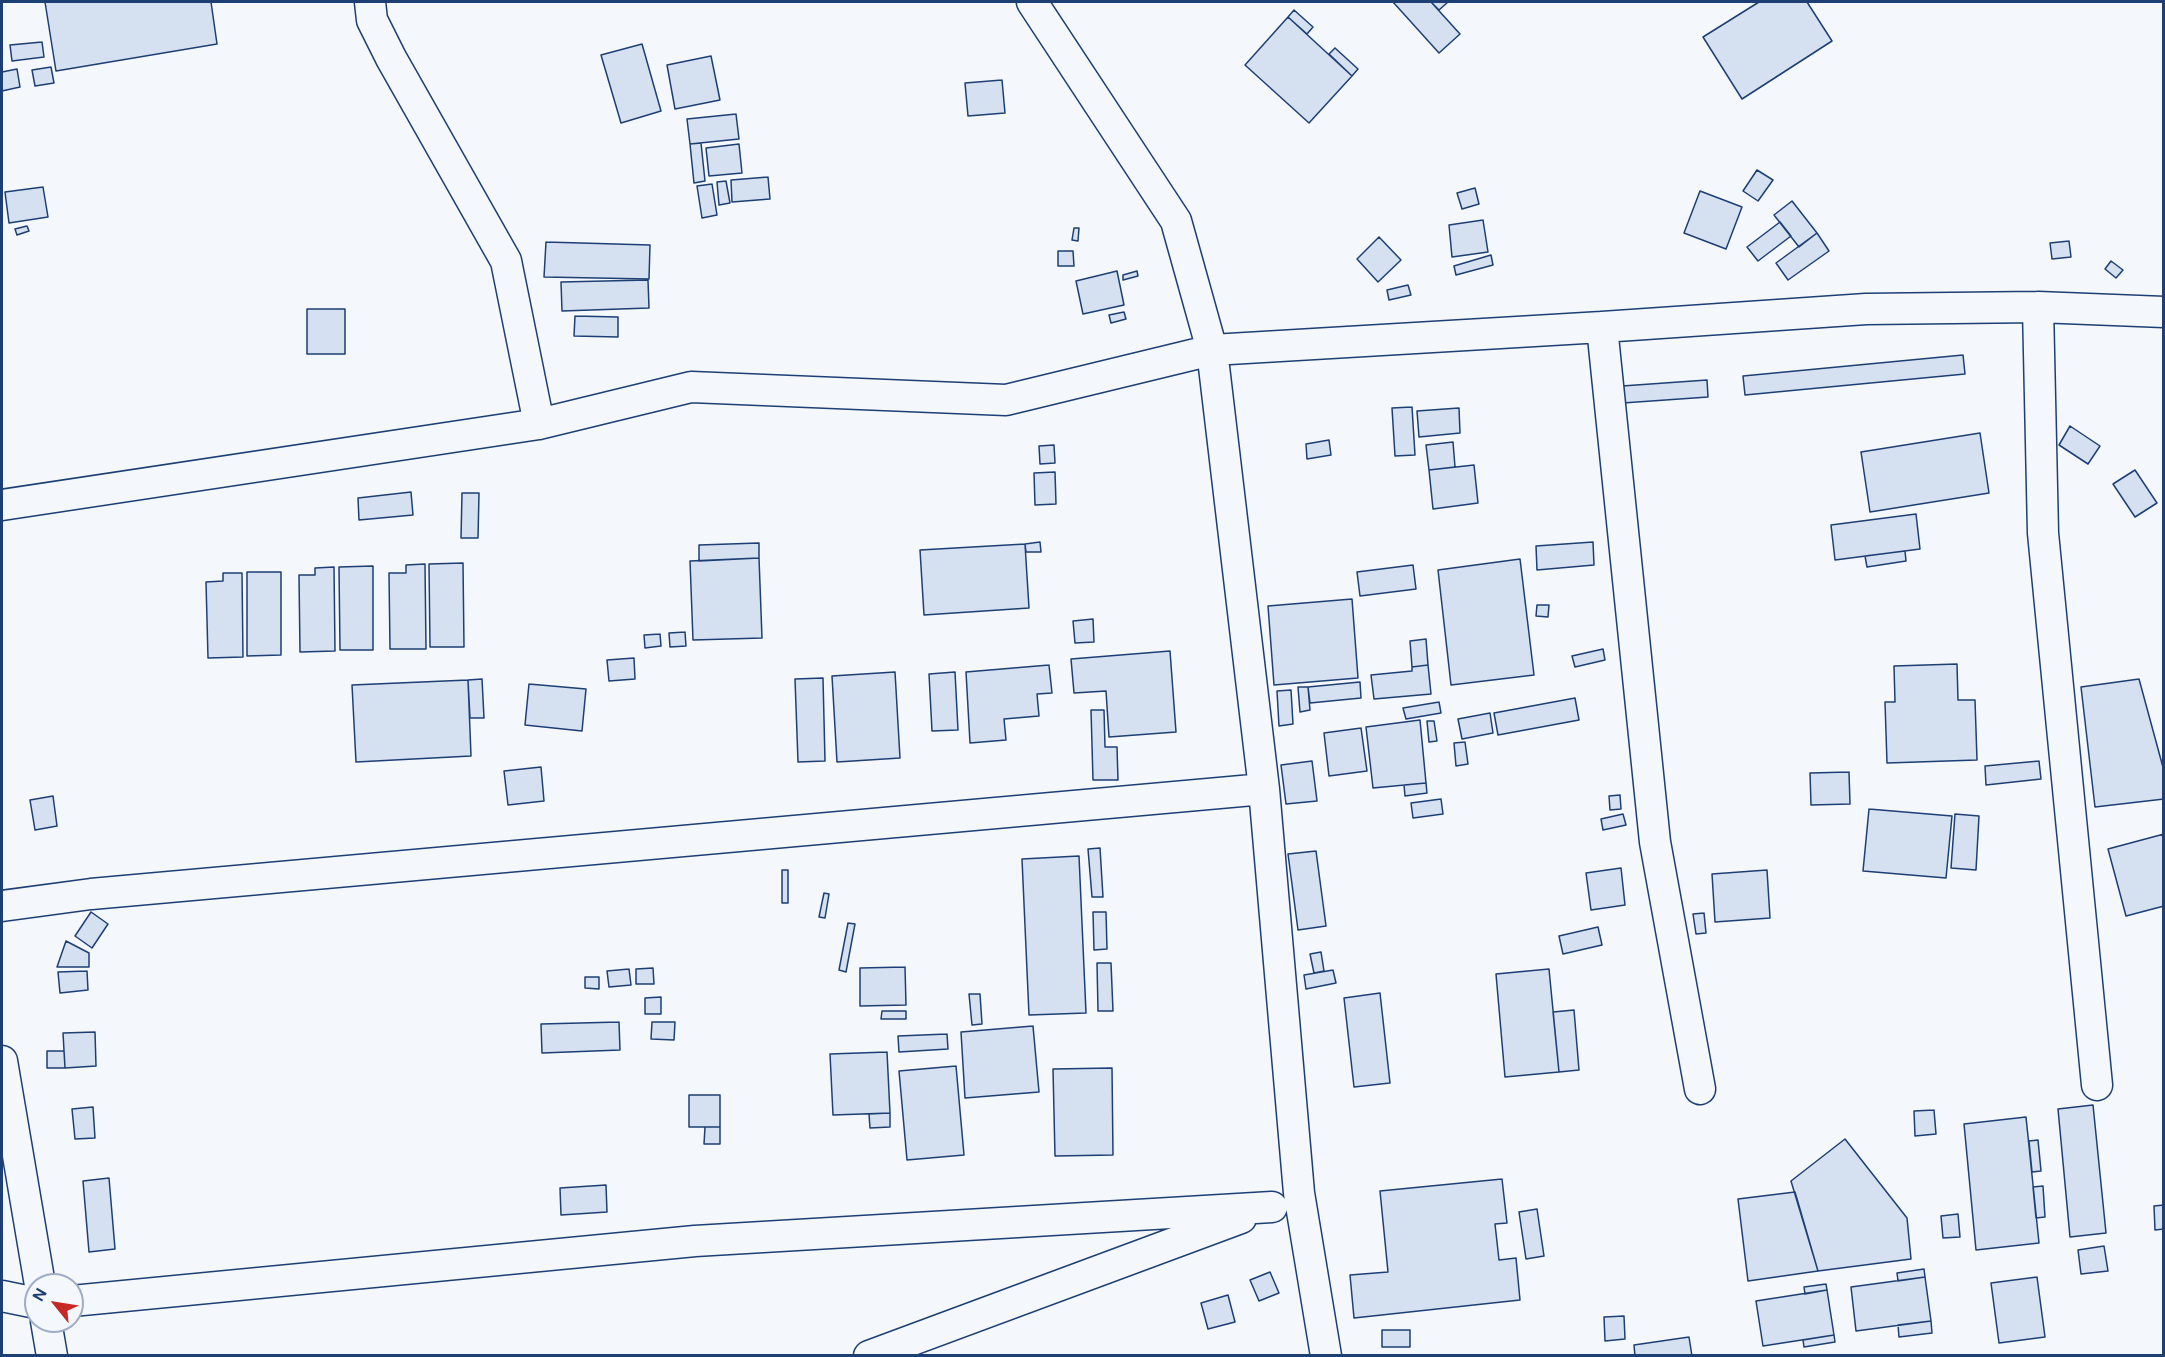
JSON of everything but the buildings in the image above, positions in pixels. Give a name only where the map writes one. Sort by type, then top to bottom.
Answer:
[{"type":"street","points":[[370,2],[372,20],[391,58],[506,261],[539,424]]},
{"type":"street","points":[[1032,2],[1176,221],[1212,350],[1264,789],[1299,1193],[1326,1356]]},
{"type":"street","points":[[2,505],[539,424],[691,387],[1006,400],[1212,350],[1866,309],[2038,307],[2163,312]]},
{"type":"street","points":[[2038,307],[2043,533],[2097,1085]]},
{"type":"street","points":[[1602,327],[1655,842],[1700,1089]]},
{"type":"street","points":[[2,906],[91,894],[1264,789]]},
{"type":"street","points":[[2,1061],[38,1273]]},
{"type":"street","points":[[869,1356],[1272,1207],[1299,1193]]},
{"type":"street","points":[[84,1300],[695,1241],[1272,1207]]},
{"type":"street","points":[[2,1296],[24,1301]]},
{"type":"street","points":[[48,1333],[52,1356]]}]
